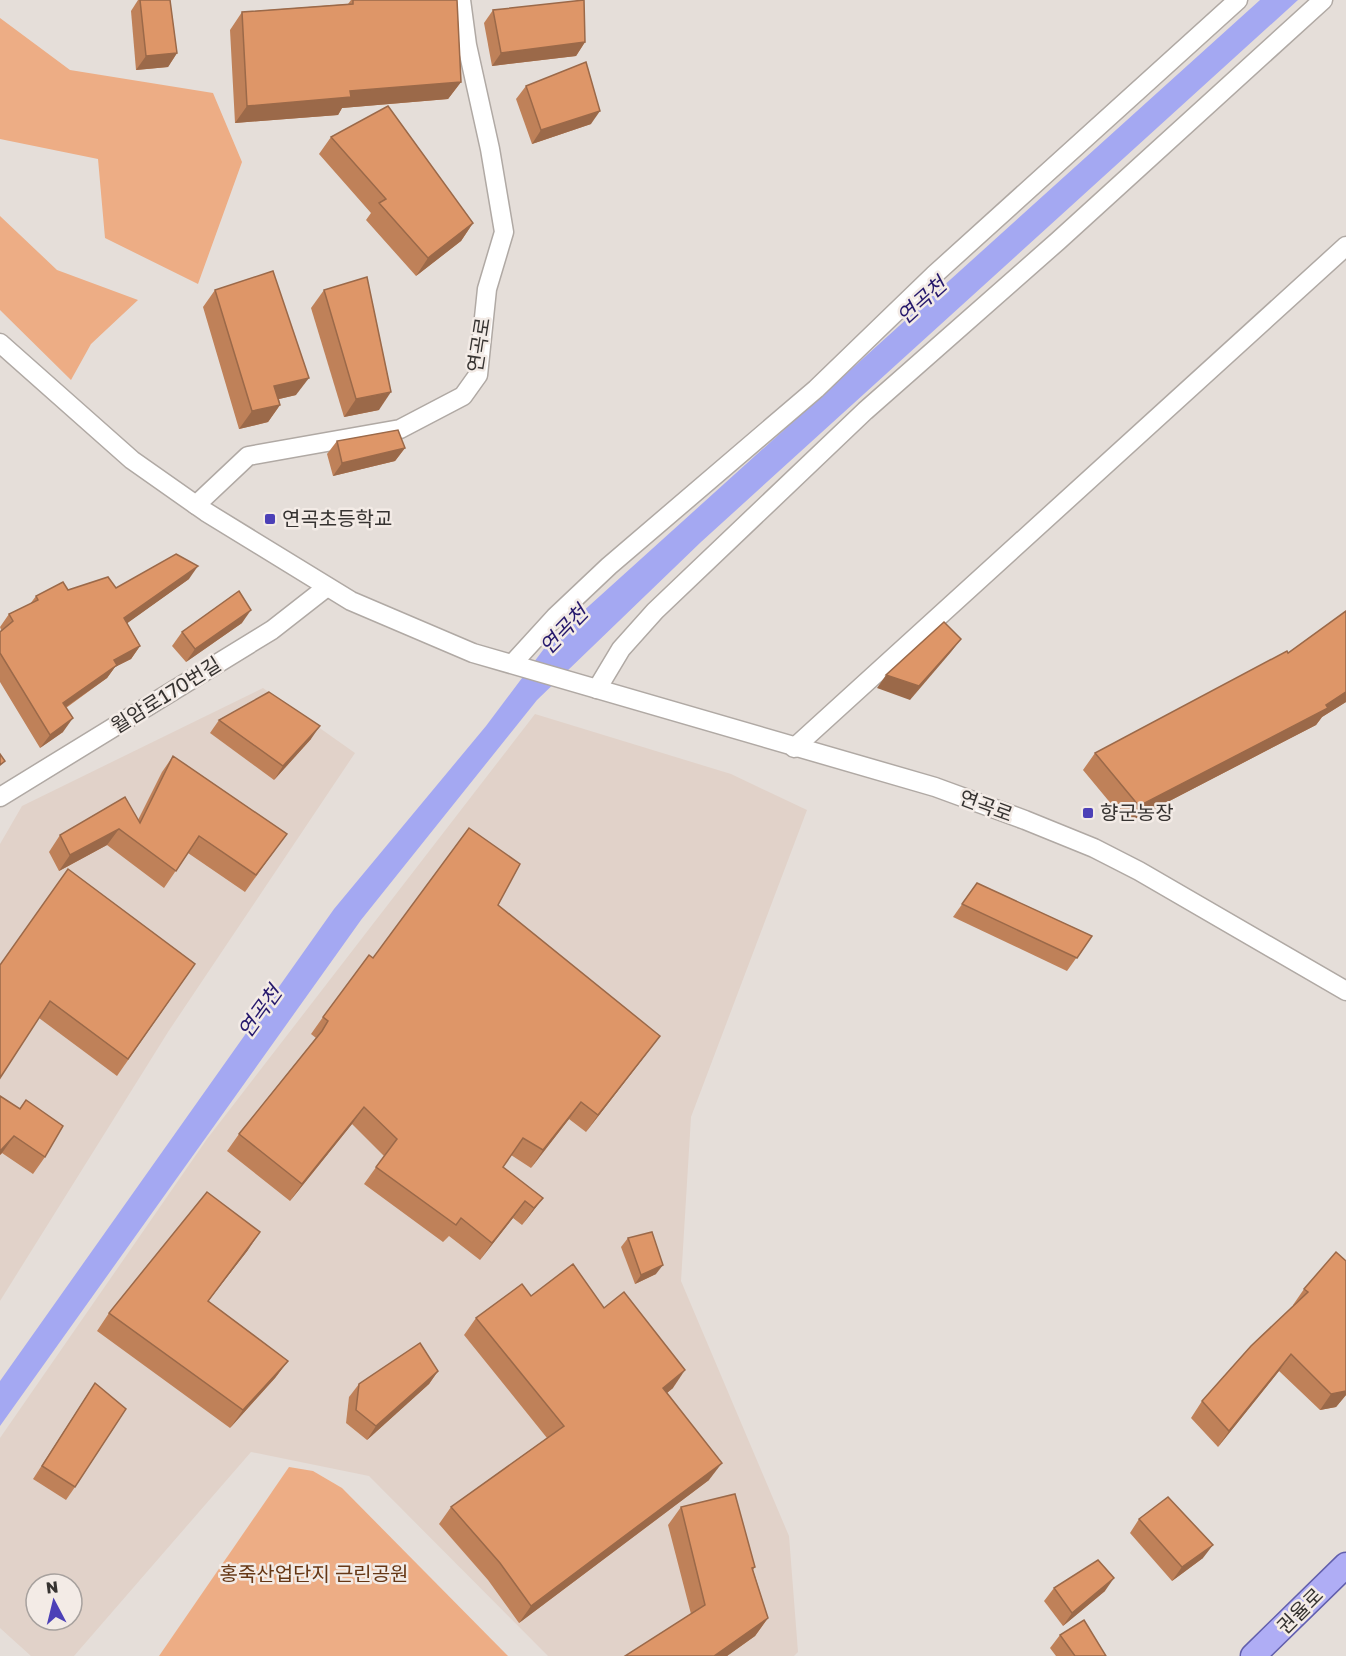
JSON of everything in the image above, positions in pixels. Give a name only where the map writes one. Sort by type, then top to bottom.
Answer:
[{"type":"main road","name":"권율로","points":[[1253,1656],[1346,1565]]},
{"type":"street","name":"연곡로","points":[[196,505],[248,456],[400,429],[463,396],[478,375],[488,289],[504,232],[490,149],[466,45],[461,0]]},
{"type":"street","points":[[0,343],[132,460],[196,505],[327,587],[351,601],[450,645],[513,663],[555,617],[609,566],[816,389],[934,275],[1238,0]]},
{"type":"street","points":[[597,689],[621,649],[655,611],[848,427],[1066,234],[1323,0]]},
{"type":"street","points":[[794,748],[1346,246]]},
{"type":"street","name":"월암로170번길","points":[[0,797],[272,630],[327,587]]},
{"type":"street","name":"연곡로","points":[[513,663],[794,748],[935,787],[1094,848],[1346,991]]},
{"type":"shaded area","points":[[263,688],[355,753],[168,1032],[0,1301],[0,844],[22,806]]},
{"type":"shaded area","points":[[535,714],[731,774],[807,810],[691,1117],[681,1281],[789,1536],[798,1652],[794,1656],[548,1656],[369,1476],[251,1452],[74,1656],[31,1656],[0,1628],[0,1438],[207,1139]]},
{"type":"green space","points":[[0,18],[70,70],[213,93],[242,162],[198,284],[105,238],[98,159],[0,139]]},
{"type":"green space","points":[[0,216],[57,270],[138,300],[91,344],[71,380],[0,310]]},
{"type":"green space","name":"홍죽산업단지 근린공원","points":[[289,1467],[313,1471],[342,1488],[508,1656],[159,1656]]},
{"type":"water","name":"연곡천","points":[[1260,0],[1298,0],[701,542],[537,700],[361,920],[0,1426],[0,1381],[334,909],[486,726],[549,642]]},
{"type":"building","points":[[140,0],[170,0],[177,53],[146,56]]},
{"type":"building","points":[[353,0],[457,0],[461,82],[350,91],[351,97],[247,106],[242,12],[353,4]]},
{"type":"building","points":[[584,0],[585,42],[501,53],[493,10]]},
{"type":"building","points":[[586,62],[600,111],[541,130],[526,86]]},
{"type":"building","points":[[388,106],[473,223],[428,258],[379,203],[386,199],[331,137]]},
{"type":"building","points":[[273,271],[309,378],[274,386],[280,405],[252,411],[215,290]]},
{"type":"building","points":[[367,277],[391,392],[356,399],[324,290]]},
{"type":"building","points":[[398,430],[405,448],[342,463],[337,441]]},
{"type":"building","points":[[176,554],[198,566],[124,618],[140,646],[114,660],[117,665],[63,703],[73,718],[50,735],[0,653],[0,632],[13,621],[9,614],[38,600],[36,596],[63,582],[68,590],[108,577],[116,588]]},
{"type":"building","points":[[239,591],[251,610],[195,649],[182,632]]},
{"type":"building","points":[[1346,611],[1346,692],[1326,705],[1328,708],[1139,806],[1095,753],[1287,651],[1288,653]]},
{"type":"building","points":[[944,622],[961,639],[919,686],[886,675]]},
{"type":"building","points":[[269,692],[320,726],[283,766],[219,720]]},
{"type":"building","points":[[0,754],[5,761],[0,765]]},
{"type":"building","points":[[173,756],[287,834],[256,875],[199,836],[176,871],[119,829],[70,855],[60,835],[125,797],[140,823]]},
{"type":"building","points":[[469,828],[520,864],[498,905],[660,1036],[598,1115],[581,1102],[543,1150],[523,1138],[503,1167],[543,1198],[534,1208],[525,1201],[492,1243],[461,1218],[456,1225],[376,1167],[397,1139],[364,1107],[302,1184],[239,1134],[322,1031],[328,1021],[323,1017],[369,955],[373,958]]},
{"type":"building","points":[[68,869],[195,964],[128,1059],[50,1001],[0,1078],[0,965]]},
{"type":"building","points":[[977,883],[1092,936],[1077,958],[962,904]]},
{"type":"building","points":[[0,1096],[20,1109],[26,1100],[63,1126],[45,1157],[14,1136],[0,1151]]},
{"type":"building","points":[[207,1192],[260,1232],[208,1301],[288,1361],[243,1410],[109,1313]]},
{"type":"building","points":[[652,1232],[663,1265],[641,1275],[628,1238]]},
{"type":"building","points":[[1336,1252],[1346,1261],[1346,1391],[1331,1394],[1291,1354],[1229,1431],[1202,1401],[1251,1346],[1308,1292],[1304,1289]]},
{"type":"building","points":[[573,1264],[604,1308],[624,1292],[685,1370],[663,1388],[722,1463],[531,1606],[500,1563],[451,1507],[564,1426],[476,1318],[522,1284],[531,1296]]},
{"type":"building","points":[[420,1343],[438,1371],[376,1426],[356,1410],[359,1384]]},
{"type":"building","points":[[95,1383],[126,1409],[75,1487],[42,1466]]},
{"type":"building","points":[[735,1494],[755,1567],[752,1568],[768,1618],[714,1656],[625,1656],[705,1605],[681,1507]]},
{"type":"building","points":[[1168,1497],[1213,1545],[1182,1567],[1139,1519]]},
{"type":"building","points":[[1098,1560],[1114,1578],[1072,1613],[1054,1588]]},
{"type":"building","points":[[1084,1620],[1106,1656],[1075,1656],[1060,1635]]},
{"type":"place","name":"연곡초등학교","points":[[270,519]]},
{"type":"place","name":"향군농장","points":[[1088,813]]}]
